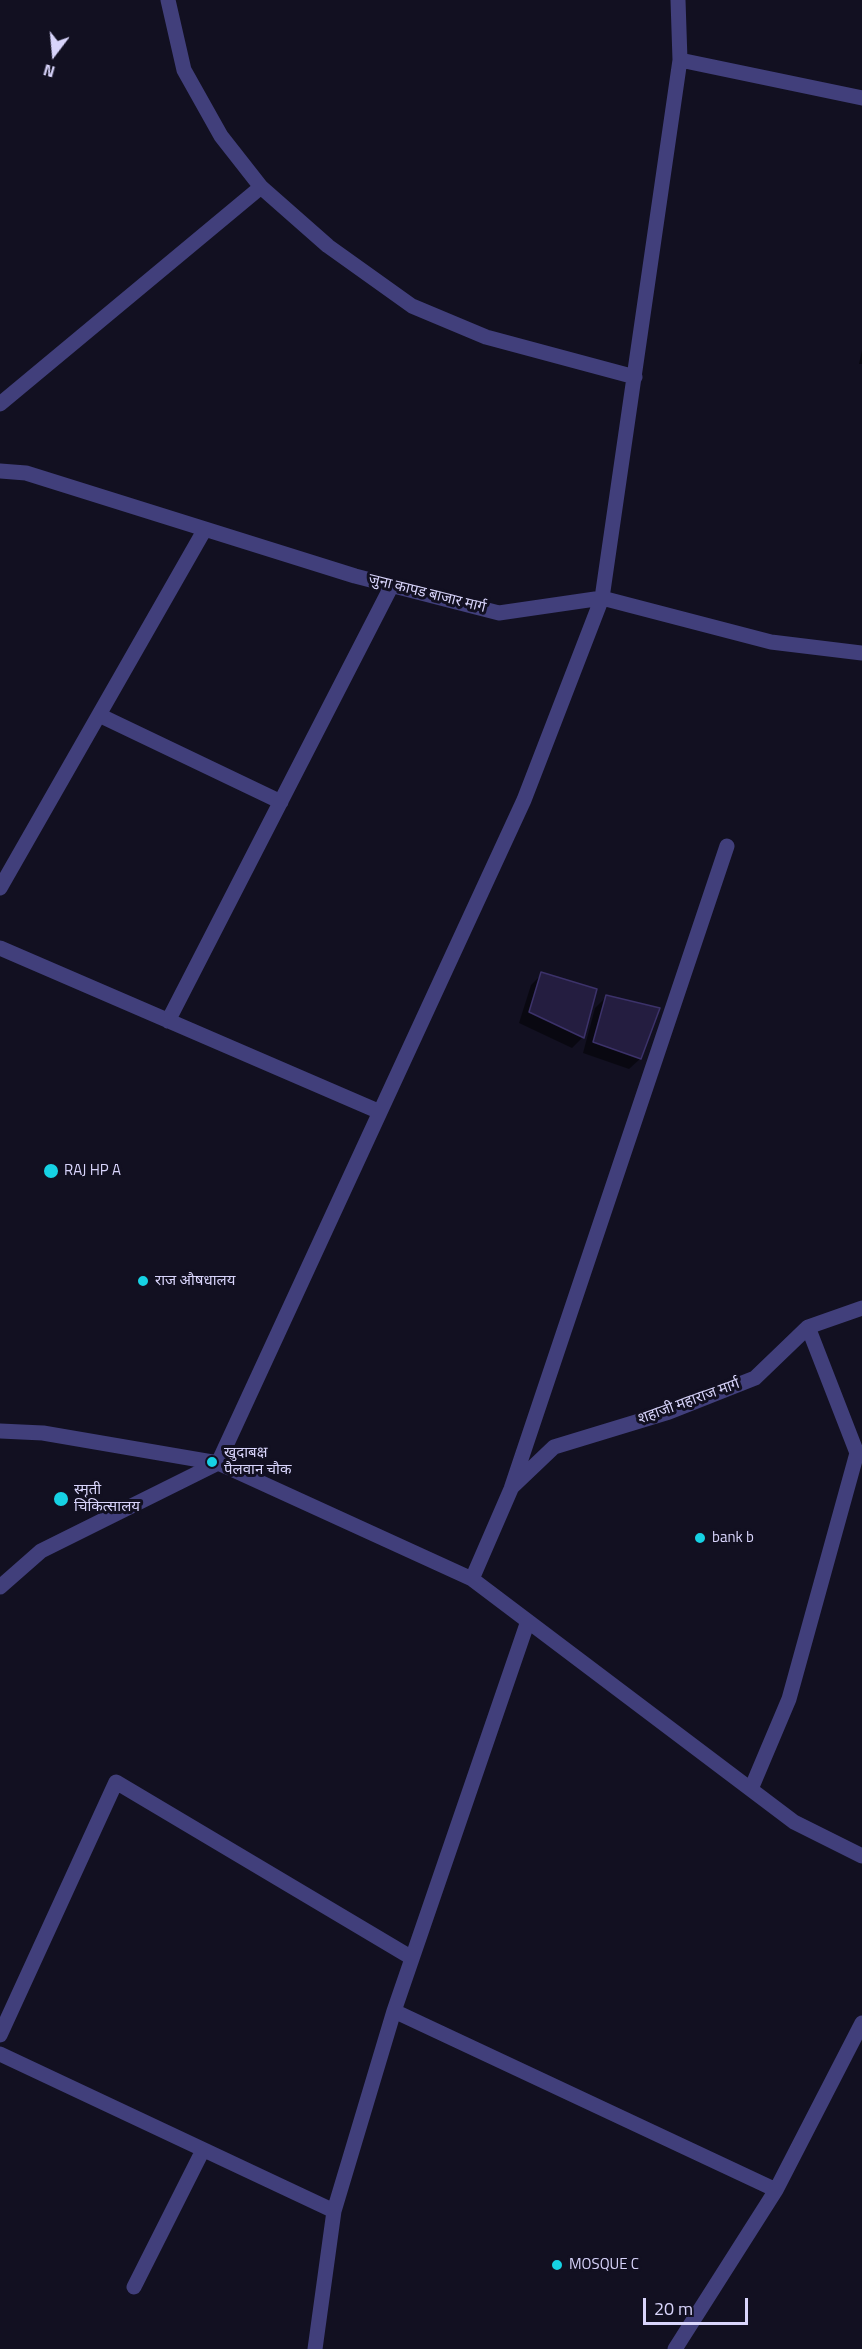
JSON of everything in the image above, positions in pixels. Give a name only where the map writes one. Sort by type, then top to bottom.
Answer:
[{"type":"street","points":[[168,0],[184,70],[221,136],[261,187],[328,246],[412,306],[486,337],[635,377]]},
{"type":"street","points":[[0,1587],[41,1551],[218,1463],[524,800],[602,598],[680,60],[678,0]]},
{"type":"street","points":[[680,60],[862,98]]},
{"type":"street","points":[[0,404],[261,187]]},
{"type":"street","name":"जुना कापड बाजार मार्ग","points":[[0,471],[26,473],[392,585],[499,613],[602,598],[771,642],[862,653]]},
{"type":"street","points":[[0,888],[206,529]]},
{"type":"street","points":[[168,1021],[392,585]]},
{"type":"street","points":[[99,715],[281,802]]},
{"type":"street","points":[[472,1579],[511,1489],[727,846]]},
{"type":"street","points":[[0,948],[380,1112]]},
{"type":"street","name":"शहाजी महाराज मार्ग","points":[[511,1489],[554,1447],[669,1412],[755,1378],[808,1327],[862,1308]]},
{"type":"street","points":[[751,1789],[789,1699],[857,1453],[808,1327]]},
{"type":"street","points":[[0,1431],[43,1433],[218,1463],[472,1579],[794,1822],[862,1856]]},
{"type":"street","points":[[315,2349],[334,2211],[393,2011],[528,1620]]},
{"type":"street","points":[[0,2035],[116,1782],[412,1958]]},
{"type":"street","points":[[393,2011],[776,2190]]},
{"type":"street","points":[[675,2349],[776,2190],[862,2023]]},
{"type":"street","points":[[0,2055],[334,2211]]},
{"type":"street","points":[[134,2287],[203,2150]]},
{"type":"building","points":[[541,972],[597,989],[584,1038],[529,1012]]},
{"type":"building","points":[[606,995],[660,1008],[641,1059],[593,1042]]},
{"type":"place","name":"RAJ HP A","points":[[51,1171]]},
{"type":"place","name":"राज औषधालय","points":[[143,1281]]},
{"type":"place","name":"खुदाबक्ष पैलवान चौक","points":[[212,1462]]},
{"type":"place","name":"स्मृती चिकित्सालय","points":[[61,1499]]},
{"type":"place","name":"bank b","points":[[700,1538]]},
{"type":"place","name":"MOSQUE C","points":[[557,2265]]}]
